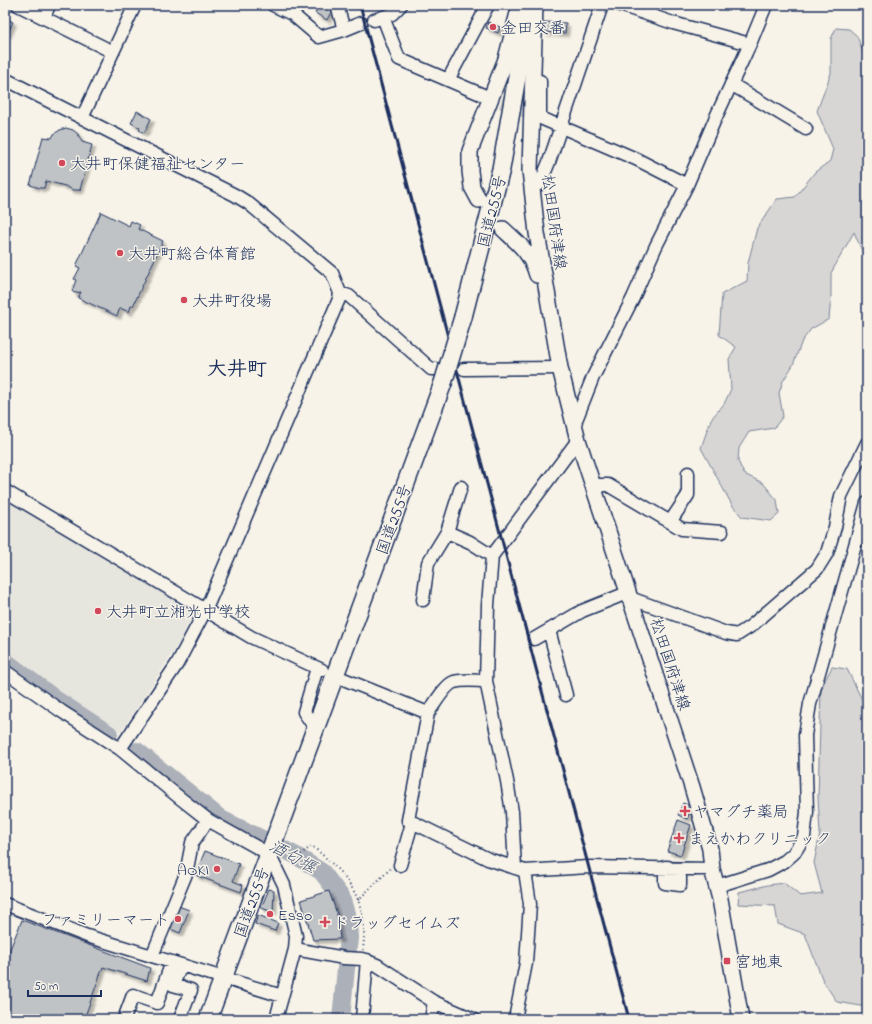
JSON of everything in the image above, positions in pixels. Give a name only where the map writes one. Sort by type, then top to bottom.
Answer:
[{"type":"highway","name":"国道255号","points":[[208,1019],[315,728],[440,376],[464,317],[501,168],[517,77],[525,5]]},
{"type":"main road","points":[[479,200],[472,187],[470,151],[506,59],[521,5]]},
{"type":"main road","name":"松田国府津線","points":[[535,5],[530,170],[537,233],[560,368],[578,440],[592,485],[692,788],[710,849],[712,868],[724,918],[741,1019]]},
{"type":"main road","name":"松田国府津線","points":[[503,229],[527,253],[534,263],[552,324]]},
{"type":"street","points":[[18,5],[113,52]]},
{"type":"street","points":[[44,18],[49,5]]},
{"type":"street","points":[[82,118],[135,5]]},
{"type":"street","points":[[273,5],[294,10],[319,37],[361,24]]},
{"type":"street","points":[[337,5],[344,30]]},
{"type":"street","points":[[401,5],[392,14],[378,19],[399,59],[483,95]]},
{"type":"street","points":[[448,80],[488,5]]},
{"type":"street","points":[[540,184],[550,162],[602,5]]},
{"type":"street","points":[[620,5],[673,23],[750,44]]},
{"type":"street","points":[[574,425],[593,377],[687,185],[766,5]]},
{"type":"street","points":[[533,73],[540,74],[538,117],[636,159],[687,185]]},
{"type":"street","points":[[5,79],[235,195],[248,203],[332,273],[340,293],[339,299],[206,610],[176,664],[120,749]]},
{"type":"street","points":[[731,84],[806,129]]},
{"type":"street","points":[[340,293],[349,296],[440,376]]},
{"type":"street","points":[[464,369],[560,368]]},
{"type":"street","points":[[515,1019],[526,963],[530,904],[520,870],[507,781],[486,681],[488,605],[492,556],[578,440]]},
{"type":"street","points":[[534,639],[582,610],[628,595],[726,633],[737,634],[751,626],[817,568],[827,552],[835,528],[841,496],[867,443]]},
{"type":"street","points":[[670,522],[688,495],[688,473]]},
{"type":"street","points":[[592,485],[608,485],[682,529],[722,532]]},
{"type":"street","points":[[423,600],[428,563],[447,532],[461,487]]},
{"type":"street","points":[[5,491],[251,637],[320,669],[304,712],[315,728]]},
{"type":"street","points":[[717,886],[768,870],[785,861],[794,853],[804,837],[807,812],[805,735],[810,704],[867,503]]},
{"type":"street","points":[[447,532],[470,542],[492,556]]},
{"type":"street","points":[[549,630],[566,695]]},
{"type":"street","points":[[5,671],[61,711],[120,749],[208,820],[270,852],[284,885],[296,936],[296,949],[276,1019]]},
{"type":"street","points":[[341,678],[428,713]]},
{"type":"street","points":[[486,681],[453,682],[446,688],[428,713],[408,820],[488,859],[520,870],[588,867],[712,868]]},
{"type":"street","points":[[152,956],[186,874],[192,843],[208,820]]},
{"type":"street","points":[[396,866],[412,823]]},
{"type":"street","points":[[6,906],[87,936],[282,996]]},
{"type":"street","points":[[296,949],[344,958],[363,959],[377,965],[434,1002],[474,1019]]},
{"type":"street","points":[[362,1019],[363,959]]},
{"type":"street","points":[[124,1019],[133,995],[157,1003],[176,964]]},
{"type":"street","points":[[176,964],[173,985],[191,990],[180,1019]]},
{"type":"street","points":[[431,1019],[434,1002]]},
{"type":"path","points":[[294,859],[312,846],[331,862],[349,882],[358,900],[364,922],[363,959]]},
{"type":"path","points":[[358,900],[382,876],[396,866]]},
{"type":"shaded area","points":[[836,28],[849,29],[857,36],[867,63],[867,274],[862,251],[854,232],[831,273],[829,319],[811,329],[802,341],[793,365],[783,381],[779,393],[783,416],[774,428],[749,432],[739,448],[738,461],[744,474],[763,483],[777,500],[779,514],[771,521],[742,517],[732,505],[701,448],[711,419],[724,404],[731,389],[729,359],[736,347],[719,335],[722,294],[747,281],[748,263],[757,228],[777,199],[795,197],[815,172],[830,161],[833,149],[817,111],[831,73],[831,39]]},
{"type":"shaded area","name":"大井町立湘光中学校","points":[[5,496],[189,606],[192,616],[178,645],[121,732],[67,698],[5,649]]},
{"type":"shaded area","points":[[832,667],[847,669],[867,710],[867,1007],[837,1002],[823,981],[805,934],[778,924],[775,906],[738,904],[739,892],[768,885],[784,883],[800,896],[822,893],[814,863],[820,833],[818,798],[821,688]]},
{"type":"building","points":[[319,5],[331,5],[332,10],[327,20],[315,13]]},
{"type":"building","points":[[5,18],[13,22],[7,35],[5,34]]},
{"type":"building","name":"金田交番","points":[[488,22],[500,27],[498,33],[486,28]]},
{"type":"building","points":[[545,22],[566,23],[565,33],[543,32]]},
{"type":"building","points":[[137,111],[151,119],[144,133],[139,130],[140,128],[131,123]]},
{"type":"building","name":"大井町保健福祉センター","points":[[66,128],[73,130],[78,134],[82,142],[92,145],[80,190],[73,190],[65,186],[46,181],[44,188],[30,185],[43,137],[52,138],[54,134]]},
{"type":"building","name":"大井町総合体育館","points":[[101,212],[129,226],[131,221],[140,225],[138,229],[163,241],[133,306],[131,306],[129,312],[120,308],[117,316],[78,298],[81,292],[74,293],[72,291],[76,280],[74,279],[80,268],[76,266]]},
{"type":"building","name":"ヤマグチ薬局","points":[[683,803],[692,807],[687,819],[678,815]]},
{"type":"building","name":"まえかわクリニック","points":[[678,820],[691,825],[681,855],[667,851]]},
{"type":"building","name":"AOKI","points":[[205,851],[239,864],[233,881],[243,885],[241,892],[195,875]]},
{"type":"building","points":[[269,889],[274,890],[273,912],[261,908]]},
{"type":"building","points":[[329,891],[337,914],[340,939],[313,940],[301,900]]},
{"type":"building","name":"ファミリーマート","points":[[176,905],[189,910],[180,933],[168,928]]},
{"type":"building","points":[[258,915],[278,923],[275,931],[255,924]]},
{"type":"building","points":[[22,920],[150,968],[147,981],[103,967],[84,1019],[5,1019],[5,961]]},
{"type":"waterway","name":"酒匂堰","points":[[5,661],[55,699],[109,734]]},
{"type":"waterway","name":"酒匂堰","points":[[137,751],[221,819],[295,855],[322,872],[341,897],[348,920],[349,938],[341,1019]]},
{"type":"tunnel","points":[[484,96],[536,116]]},
{"type":"railway","points":[[360,5],[629,1019]]},
{"type":"place","name":"金田交番","points":[[493,27]]},
{"type":"place","name":"大井町保健福祉センター","points":[[62,163]]},
{"type":"place","name":"大井町総合体育館","points":[[120,253]]},
{"type":"place","name":"大井町役場","points":[[184,300]]},
{"type":"place","name":"大井町立湘光中学校","points":[[98,611]]},
{"type":"place","name":"ヤマグチ薬局","points":[[685,811]]},
{"type":"place","name":"まえかわクリニック","points":[[679,838]]},
{"type":"place","name":"AOKI","points":[[217,869]]},
{"type":"place","name":"Esso","points":[[270,914]]},
{"type":"place","name":"ファミリーマート","points":[[178,919]]},
{"type":"place","name":"ドラッグセイムズ","points":[[325,922]]},
{"type":"place","name":"宮地東","points":[[727,961]]},
{"type":"district","name":"大井町","points":[[237,368]]}]
